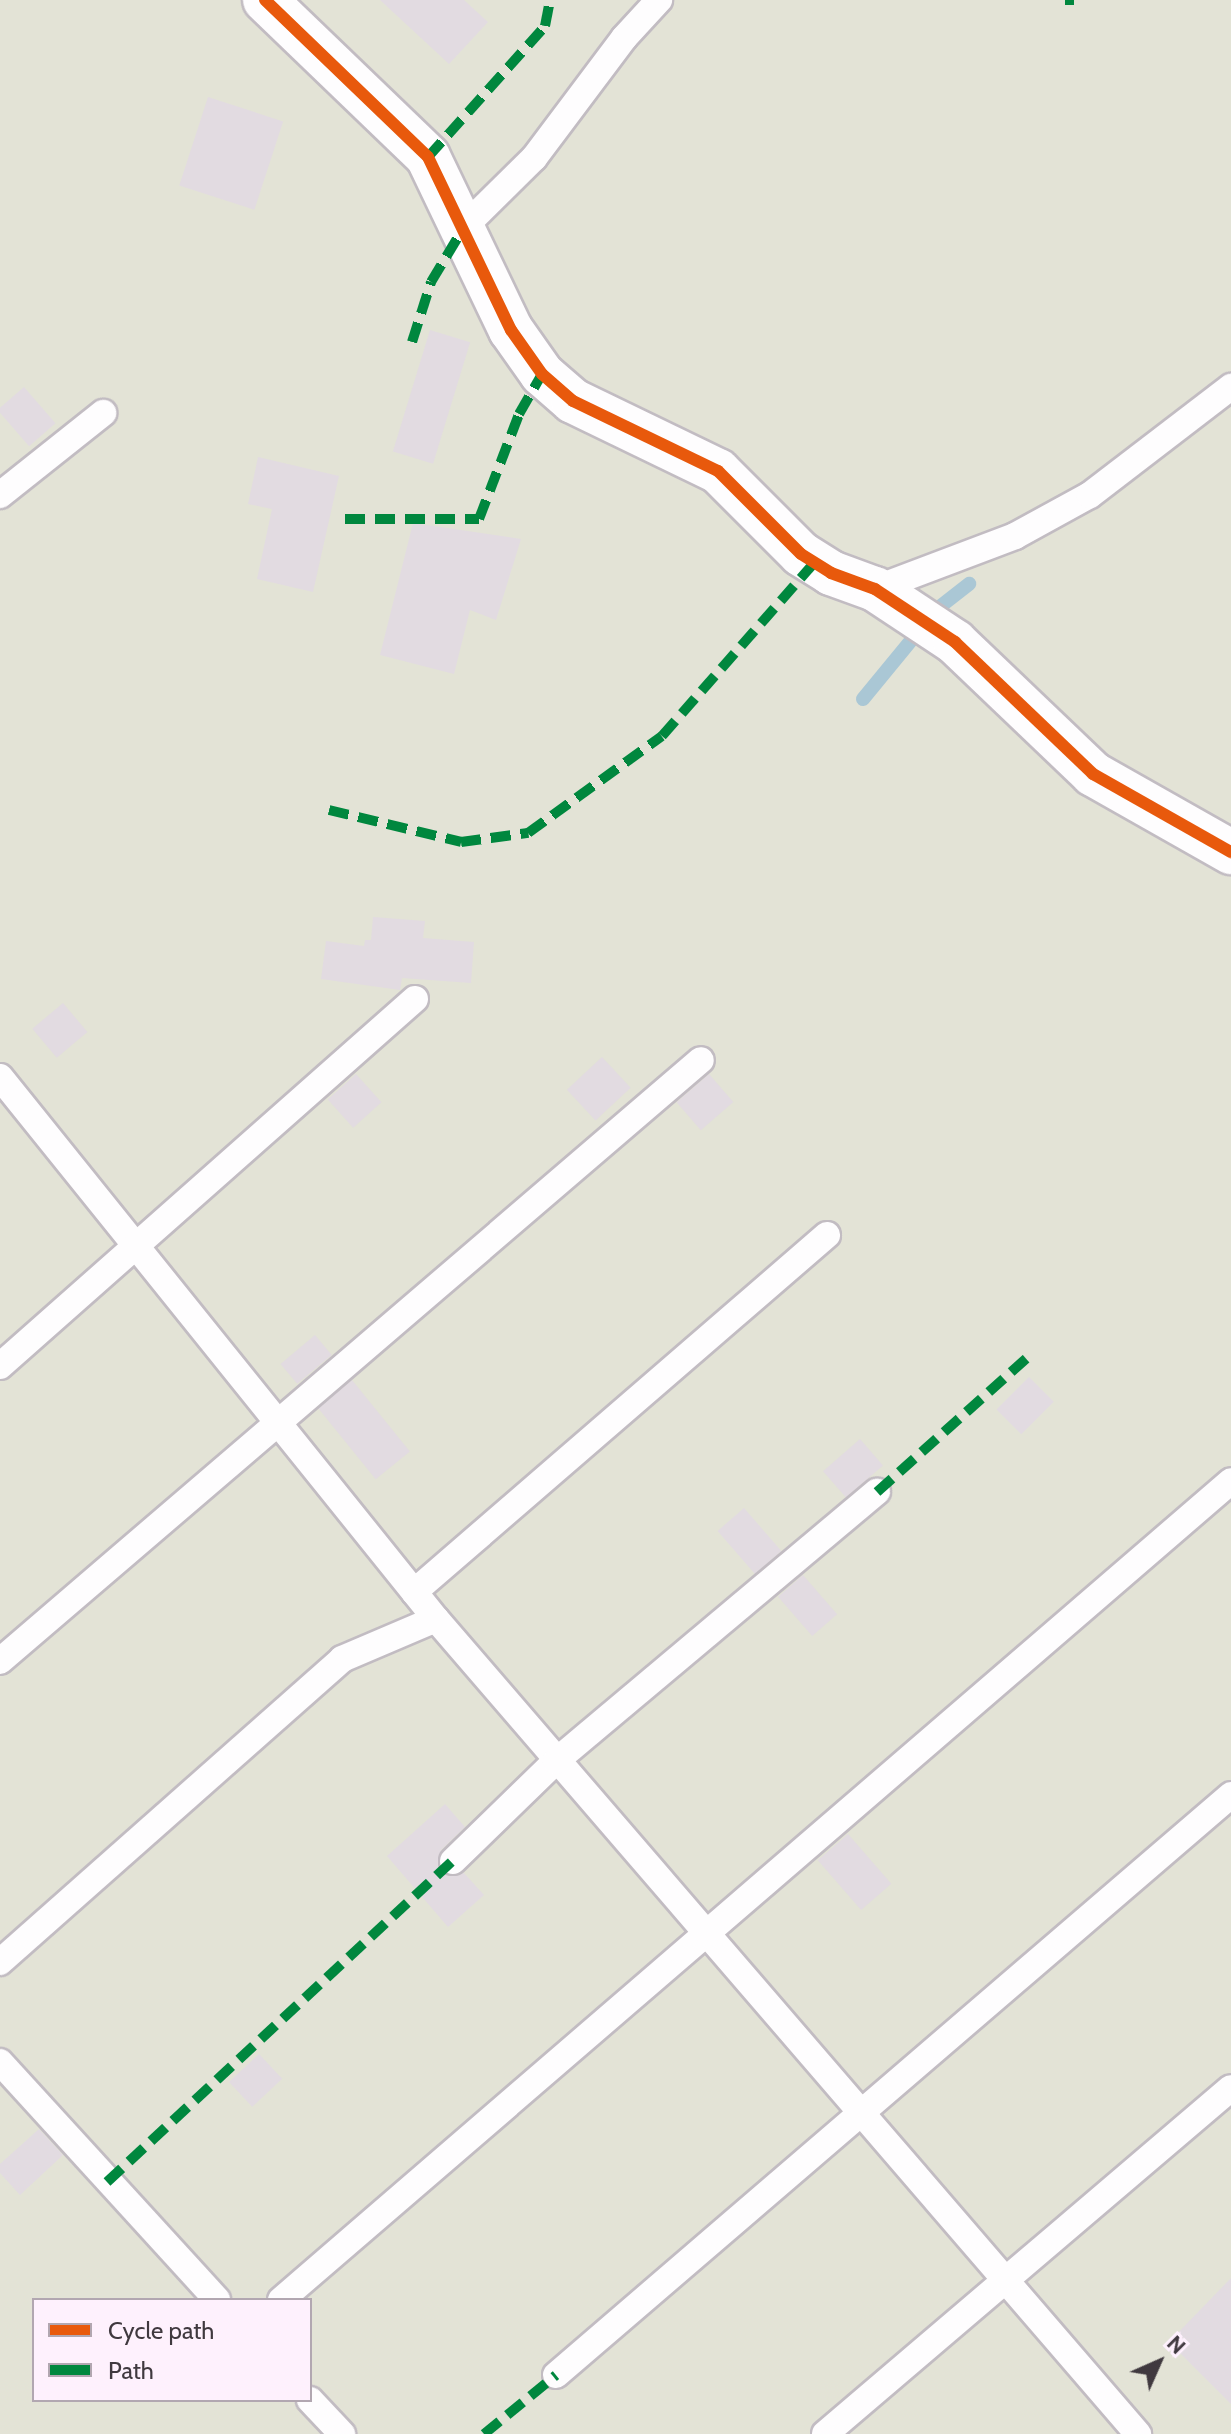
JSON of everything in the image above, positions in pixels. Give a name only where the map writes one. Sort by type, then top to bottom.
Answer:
[{"type":"street","points":[[265,0],[428,157],[511,330],[542,374],[573,401],[718,471],[801,554],[831,573],[888,597],[955,642],[1093,774],[1231,852]]},
{"type":"lane","points":[[464,227],[534,158],[624,38],[659,0]]},
{"type":"lane","points":[[888,597],[1015,536],[1090,495],[1231,387]]},
{"type":"lane","points":[[0,495],[103,413]]},
{"type":"lane","points":[[0,1366],[415,999]]},
{"type":"lane","points":[[0,1661],[701,1060]]},
{"type":"lane","points":[[0,1077],[436,1619],[556,1761],[1008,2278],[1138,2434]]},
{"type":"lane","points":[[414,1592],[827,1235]]},
{"type":"lane","points":[[283,2298],[1231,1481]]},
{"type":"lane","points":[[453,1861],[556,1761],[743,1609],[877,1492]]},
{"type":"lane","points":[[0,1962],[342,1659],[436,1619]]},
{"type":"lane","points":[[556,2375],[1231,1795]]},
{"type":"lane","points":[[0,2062],[215,2298]]},
{"type":"lane","points":[[825,2434],[1231,2088]]},
{"type":"lane","points":[[312,2402],[342,2434]]},
{"type":"shaded area","points":[[0,0],[1231,0],[1231,2434],[0,2434]]},
{"type":"building","points":[[380,0],[464,0],[488,22],[449,64]]},
{"type":"building","points":[[208,97],[283,121],[254,210],[179,185]]},
{"type":"building","points":[[430,330],[470,342],[433,464],[393,451]]},
{"type":"building","points":[[24,387],[55,423],[29,446],[0,413],[0,408]]},
{"type":"building","points":[[258,457],[339,476],[313,592],[257,579],[272,509],[248,504]]},
{"type":"building","points":[[413,523],[521,539],[496,620],[470,610],[454,674],[380,655]]},
{"type":"building","points":[[373,917],[425,921],[423,938],[474,942],[471,983],[402,978],[400,990],[321,979],[326,941],[364,946],[365,940],[371,940]]},
{"type":"building","points":[[63,1003],[87,1032],[57,1058],[32,1029]]},
{"type":"building","points":[[602,1057],[631,1088],[596,1120],[567,1090]]},
{"type":"building","points":[[356,1074],[381,1102],[353,1128],[328,1099]]},
{"type":"building","points":[[709,1074],[733,1102],[701,1130],[677,1102]]},
{"type":"building","points":[[315,1335],[332,1355],[297,1384],[281,1364]]},
{"type":"building","points":[[1029,1377],[1054,1402],[1021,1434],[996,1410]]},
{"type":"building","points":[[352,1380],[410,1451],[376,1479],[318,1408]]},
{"type":"building","points":[[860,1439],[883,1465],[846,1498],[823,1471]]},
{"type":"building","points":[[744,1508],[781,1551],[755,1574],[718,1531]]},
{"type":"building","points":[[803,1575],[837,1614],[812,1636],[778,1597]]},
{"type":"building","points":[[445,1804],[465,1827],[441,1850],[438,1866],[449,1876],[464,1873],[484,1895],[448,1927],[387,1856]]},
{"type":"building","points":[[848,1834],[891,1884],[861,1910],[818,1860]]},
{"type":"building","points":[[259,2054],[282,2079],[252,2107],[229,2082]]},
{"type":"building","points":[[39,2129],[63,2155],[20,2195],[0,2173],[0,2164]]},
{"type":"building","points":[[1231,2278],[1231,2404],[1169,2342]]},
{"type":"waterway","points":[[863,699],[937,609],[969,584]]},
{"type":"marked path","points":[[428,157],[545,26],[550,0]]},
{"type":"marked path","points":[[1065,0],[1074,0]]},
{"type":"marked path","points":[[412,342],[431,282],[464,227]]},
{"type":"marked path","points":[[345,519],[479,519],[519,414],[542,374]]},
{"type":"marked path","points":[[329,810],[461,842],[528,833],[662,736],[814,563]]},
{"type":"marked path","points":[[877,1492],[1027,1358]]},
{"type":"marked path","points":[[107,2182],[453,1861]]},
{"type":"marked path","points":[[484,2434],[556,2375]]},
{"type":"cycle path","points":[[265,0],[428,157],[511,330],[542,374],[573,401],[718,471],[801,554],[831,573],[875,589],[955,642],[1093,774],[1231,852]]}]
